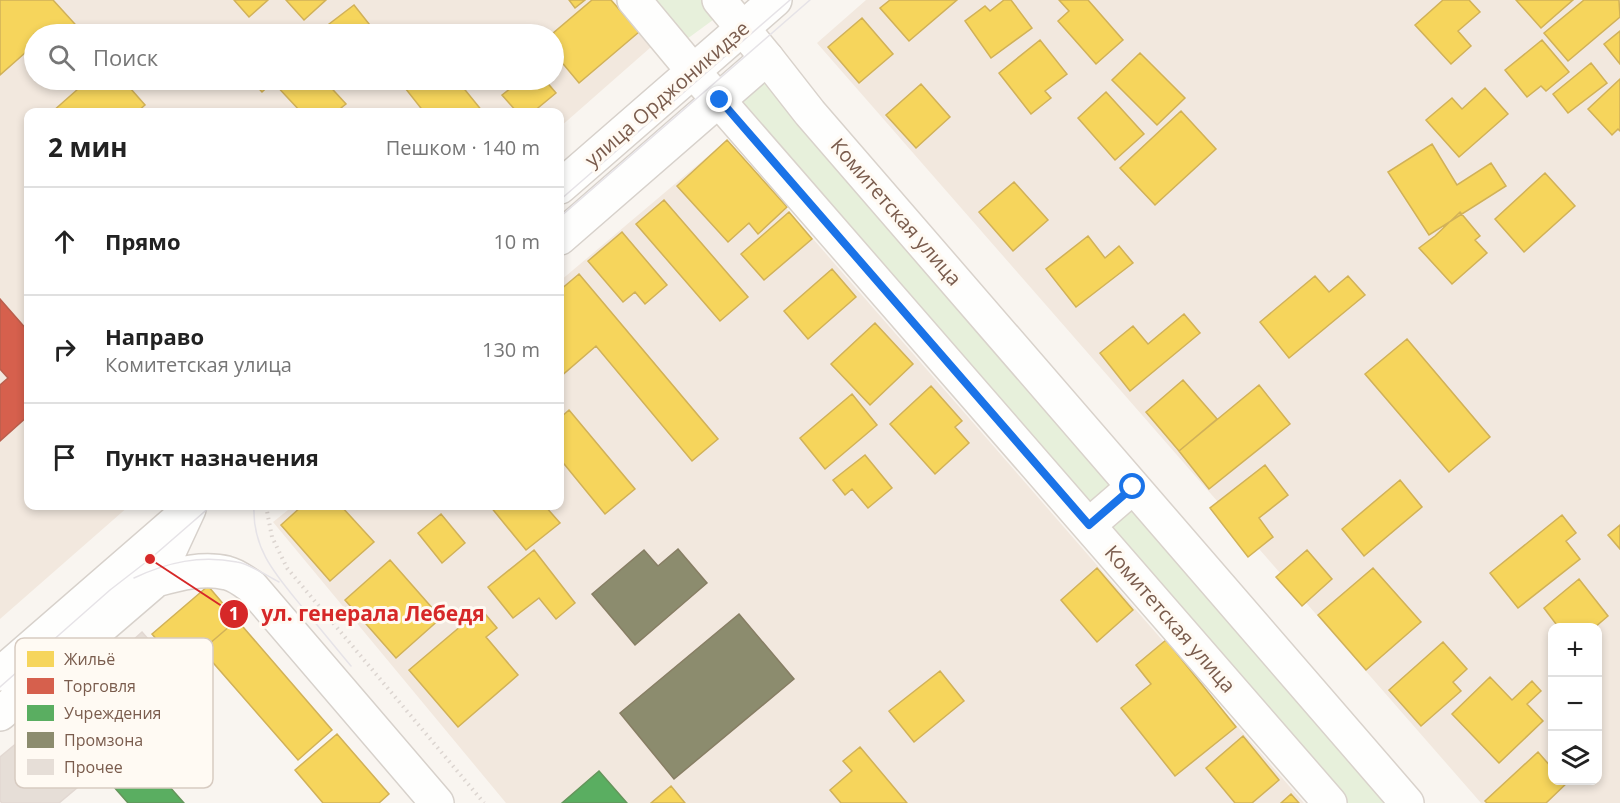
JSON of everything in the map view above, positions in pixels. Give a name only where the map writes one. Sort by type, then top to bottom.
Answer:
[{"type":"street","name":"Комитетская улица","points":[[634,0],[693,71],[1330,803]]},
{"type":"street","name":"Комитетская улица","points":[[718,0],[810,113],[1407,803]]},
{"type":"street","name":"улица Орджоникидзе","points":[[564,184],[775,0]]},
{"type":"street","name":"улица Орджоникидзе","points":[[564,235],[767,58]]},
{"type":"street","points":[[1089,525],[1133,487]]},
{"type":"street","points":[[41,638],[188,510]]},
{"type":"street","points":[[88,638],[156,580],[190,510]]},
{"type":"street","points":[[156,580],[184,573],[212,571],[229,573],[252,587],[437,803]]},
{"type":"street","points":[[0,674],[15,661]]},
{"type":"street","points":[[0,714],[15,701]]},
{"type":"path","points":[[267,510],[272,537],[287,568],[484,803]]},
{"type":"shaded area","points":[[0,0],[612,0],[651,47],[564,123],[564,108],[24,108],[24,510],[124,510],[0,619]]},
{"type":"shaded area","points":[[866,0],[1620,0],[1620,803],[1481,803],[817,43]]},
{"type":"shaded area","points":[[727,140],[1304,803],[506,803],[273,522],[288,510],[564,510],[564,278]]},
{"type":"green space","points":[[655,0],[703,0],[717,17],[687,39]]},
{"type":"green space","points":[[766,77],[1389,803],[1346,803],[737,101]]},
{"type":"building: Жильё","points":[[0,0],[53,0],[75,24],[24,24],[24,54],[0,75]]},
{"type":"building: Жильё","points":[[234,0],[268,0],[249,17]]},
{"type":"building: Жильё","points":[[286,0],[326,0],[304,20]]},
{"type":"building: Жильё","points":[[569,0],[585,0],[575,8]]},
{"type":"building: Жильё","points":[[592,0],[611,0],[639,32],[579,83],[564,65],[564,24]]},
{"type":"building: Жильё","points":[[890,0],[957,0],[909,41],[880,8]]},
{"type":"building: Жильё","points":[[1004,0],[1011,0],[1032,28],[991,58],[965,21],[985,6],[990,11]]},
{"type":"building: Жильё","points":[[1059,0],[1088,0],[1123,40],[1096,64],[1058,21],[1069,11]]},
{"type":"building: Жильё","points":[[1443,0],[1469,0],[1480,12],[1458,31],[1471,46],[1451,64],[1415,25]]},
{"type":"building: Жильё","points":[[1516,0],[1573,0],[1541,28]]},
{"type":"building: Жильё","points":[[1584,0],[1619,0],[1620,17],[1568,61],[1544,33]]},
{"type":"building: Жильё","points":[[354,5],[369,24],[329,24]]},
{"type":"building: Жильё","points":[[862,18],[893,54],[859,83],[828,47]]},
{"type":"building: Жильё","points":[[1620,31],[1620,64],[1604,44]]},
{"type":"building: Жильё","points":[[1040,40],[1067,74],[1045,91],[1051,98],[1031,114],[999,73]]},
{"type":"building: Жильё","points":[[1542,40],[1569,72],[1546,91],[1541,86],[1527,97],[1505,70]]},
{"type":"building: Жильё","points":[[1140,53],[1185,98],[1157,125],[1112,80]]},
{"type":"building: Жильё","points":[[1591,63],[1607,83],[1568,113],[1553,94]]},
{"type":"building: Жильё","points":[[1620,79],[1620,131],[1618,129],[1612,135],[1588,109]]},
{"type":"building: Жильё","points":[[921,84],[950,117],[916,148],[886,115]]},
{"type":"building: Жильё","points":[[1485,88],[1508,114],[1459,157],[1426,120],[1452,98],[1462,109]]},
{"type":"building: Жильё","points":[[77,90],[132,90],[145,105],[142,108],[57,108]]},
{"type":"building: Жильё","points":[[280,90],[333,90],[346,104],[341,108],[297,108]]},
{"type":"building: Жильё","points":[[407,90],[465,90],[480,108],[421,108]]},
{"type":"building: Жильё","points":[[508,90],[553,90],[556,93],[538,108],[513,108],[502,95]]},
{"type":"building: Жильё","points":[[1106,92],[1144,134],[1115,160],[1078,118]]},
{"type":"building: Жильё","points":[[1181,111],[1216,149],[1155,205],[1120,168]]},
{"type":"building: Жильё","points":[[727,140],[787,207],[758,234],[749,223],[728,242],[677,186]]},
{"type":"building: Жильё","points":[[1432,144],[1457,185],[1491,163],[1506,186],[1429,235],[1388,172]]},
{"type":"building: Жильё","points":[[1545,173],[1575,206],[1524,252],[1495,219]]},
{"type":"building: Жильё","points":[[1014,182],[1048,220],[1013,251],[979,212]]},
{"type":"building: Жильё","points":[[664,200],[748,297],[720,321],[636,224]]},
{"type":"building: Жильё","points":[[789,212],[812,239],[764,280],[741,254]]},
{"type":"building: Жильё","points":[[1460,212],[1480,236],[1475,240],[1487,253],[1452,284],[1419,248]]},
{"type":"building: Жильё","points":[[622,232],[667,285],[645,304],[635,292],[623,302],[588,261]]},
{"type":"building: Жильё","points":[[1088,236],[1105,258],[1119,246],[1133,263],[1076,307],[1046,269]]},
{"type":"building: Жильё","points":[[832,269],[856,297],[808,339],[784,311]]},
{"type":"building: Жильё","points":[[579,274],[718,439],[692,461],[596,346],[564,374],[564,287]]},
{"type":"building: Жильё","points":[[1315,276],[1329,292],[1348,276],[1365,295],[1289,358],[1260,322]]},
{"type":"building: Жильё","points":[[1184,314],[1200,333],[1130,391],[1100,353],[1133,326],[1148,344]]},
{"type":"building: Жильё","points":[[875,323],[913,364],[870,405],[831,364]]},
{"type":"building: Жильё","points":[[1407,339],[1490,437],[1449,472],[1365,374]]},
{"type":"building: Жильё","points":[[1183,380],[1217,419],[1179,451],[1146,412]]},
{"type":"building: Жильё","points":[[1259,385],[1290,424],[1209,489],[1179,451]]},
{"type":"building: Жильё","points":[[931,386],[962,421],[955,427],[969,443],[935,474],[890,424]]},
{"type":"building: Жильё","points":[[852,394],[877,425],[825,469],[800,438]]},
{"type":"building: Жильё","points":[[569,410],[635,489],[605,514],[564,464],[564,414]]},
{"type":"building: Жильё","points":[[865,455],[892,488],[868,508],[852,489],[845,495],[833,480]]},
{"type":"building: Жильё","points":[[1265,465],[1288,495],[1259,518],[1273,537],[1248,557],[1210,508]]},
{"type":"building: Жильё","points":[[1400,480],[1422,507],[1364,556],[1342,529]]},
{"type":"building: Жильё","points":[[298,510],[345,510],[374,542],[330,581],[281,525]]},
{"type":"building: Жильё","points":[[493,510],[549,510],[560,523],[526,550]]},
{"type":"building: Жильё","points":[[441,514],[465,543],[442,563],[418,533]]},
{"type":"building: Жильё","points":[[1562,515],[1576,533],[1566,541],[1580,559],[1518,608],[1490,573]]},
{"type":"building: Жильё","points":[[1620,525],[1620,549],[1608,535]]},
{"type":"building: Жильё","points":[[534,550],[575,603],[556,619],[539,598],[513,618],[488,587]]},
{"type":"building: Жильё","points":[[1307,550],[1332,579],[1302,606],[1276,577]]},
{"type":"building: Жильё","points":[[390,560],[441,618],[396,658],[345,600]]},
{"type":"building: Жильё","points":[[1097,568],[1133,610],[1097,642],[1061,600]]},
{"type":"building: Жильё","points":[[1373,568],[1421,622],[1366,670],[1318,615]]},
{"type":"building: Жильё","points":[[1579,579],[1608,616],[1600,623],[1555,623],[1544,608]]},
{"type":"building: Жильё","points":[[208,586],[237,620],[213,641],[213,638],[155,638],[152,634]]},
{"type":"building: Жильё","points":[[481,609],[497,628],[486,637],[518,675],[458,727],[409,670]]},
{"type":"building: Жильё","points":[[237,620],[332,730],[298,760],[213,663],[213,641]]},
{"type":"building: Жильё","points":[[1166,640],[1236,727],[1175,776],[1121,708],[1151,684],[1136,665]]},
{"type":"building: Жильё","points":[[1443,642],[1467,669],[1453,682],[1461,691],[1421,726],[1389,690]]},
{"type":"building: Жильё","points":[[940,671],[964,701],[914,742],[889,711]]},
{"type":"building: Жильё","points":[[1490,677],[1512,700],[1532,681],[1541,691],[1527,704],[1543,721],[1499,763],[1452,714]]},
{"type":"building: Жильё","points":[[337,734],[389,794],[379,803],[323,803],[295,770]]},
{"type":"building: Жильё","points":[[1243,736],[1279,780],[1252,803],[1235,803],[1206,768]]},
{"type":"building: Жильё","points":[[860,747],[907,803],[841,803],[830,790],[852,771],[843,761]]},
{"type":"building: Жильё","points":[[1538,752],[1548,763],[1548,785],[1565,785],[1546,803],[1487,803],[1485,801]]},
{"type":"building: Жильё","points":[[671,786],[685,803],[651,803]]},
{"type":"building: Жильё","points":[[1291,794],[1299,803],[1281,803]]},
{"type":"building: Торговля","points":[[0,299],[24,326],[24,420],[0,441],[0,385],[8,378],[0,369]]},
{"type":"building: Учреждения","points":[[599,771],[627,803],[562,803]]},
{"type":"building: Учреждения","points":[[115,788],[171,788],[184,803],[128,803]]},
{"type":"building: Промзона","points":[[678,549],[707,583],[635,645],[592,594],[644,550],[658,566]]},
{"type":"building: Промзона","points":[[739,614],[794,679],[674,779],[620,713]]},
{"type":"building: Прочее","points":[[142,632],[147,638],[135,638]]},
{"type":"building: Прочее","points":[[15,745],[15,788],[77,788],[59,803],[2,803],[0,801],[0,757]]},
{"type":"tram line","points":[[564,197],[790,0]]},
{"type":"tram line","points":[[564,214],[810,0]]},
{"type":"tram line","points":[[56,638],[206,510]]},
{"type":"tram line","points":[[254,510],[257,536],[268,562],[284,585],[351,666]]},
{"type":"tram line","points":[[134,578],[172,564],[210,559],[242,563],[279,582]]},
{"type":"tram line","points":[[0,687],[15,674]]},
{"type":"place","name":"ул. генерала Лебедя","points":[[150,559]]},
{"type":"route","points":[[720,100],[1089,525],[1133,487]]}]
